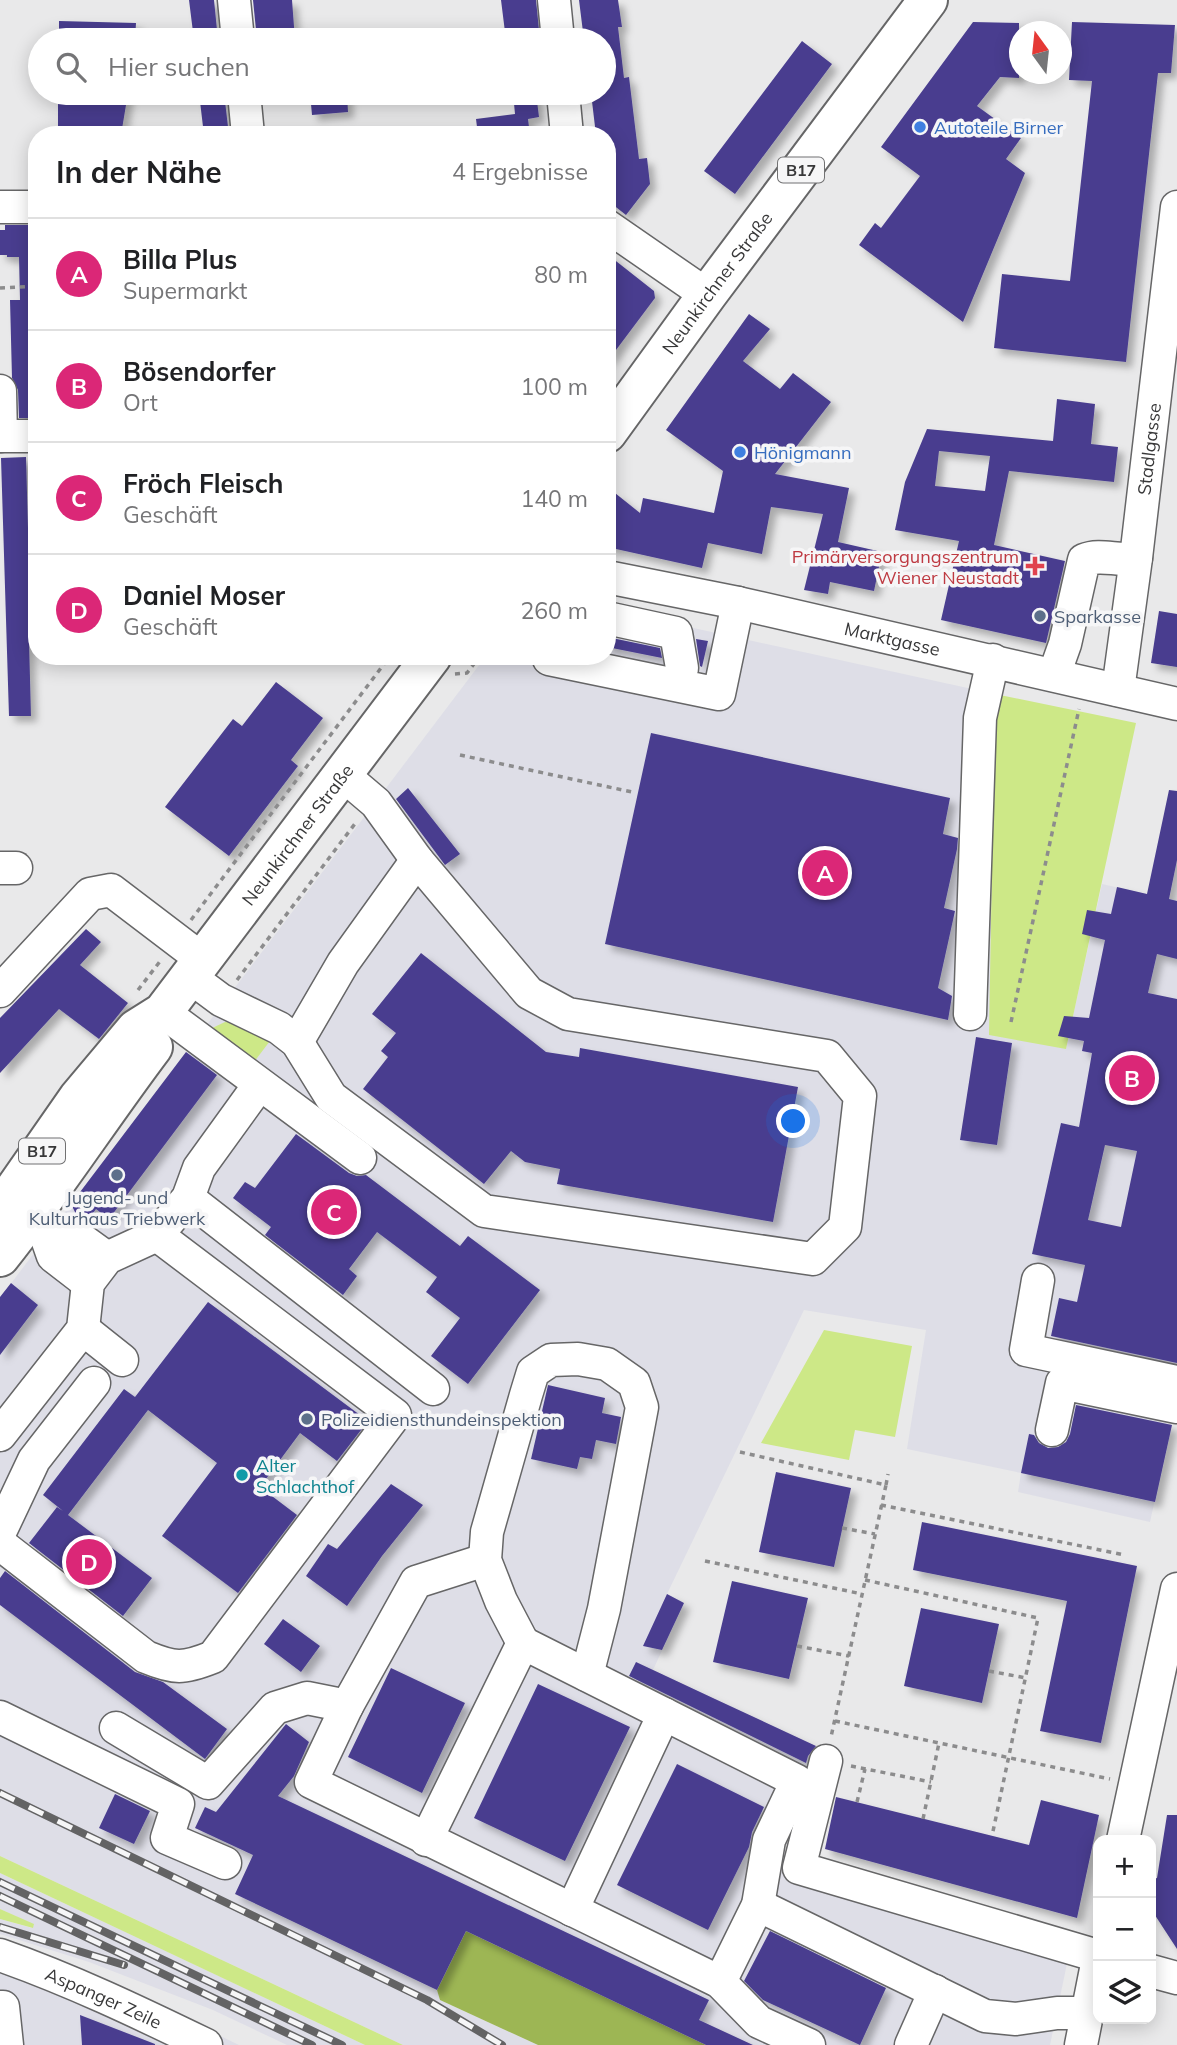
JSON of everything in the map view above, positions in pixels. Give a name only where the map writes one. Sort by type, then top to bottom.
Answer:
[{"type":"main road","name":"Neunkirchner Straße","points":[[616,421],[928,0]]},
{"type":"main road","name":"Neunkirchner Straße","points":[[0,1257],[20,1217],[64,1173],[101,1116],[157,1041],[150,1002],[190,959],[343,775],[425,665]]},
{"type":"street","points":[[233,0],[236,28]]},
{"type":"street","points":[[554,0],[557,28]]},
{"type":"street","points":[[245,105],[247,126]]},
{"type":"street","points":[[564,105],[566,126]]},
{"type":"street","points":[[0,207],[28,207]]},
{"type":"street","name":"Stadlgasse","points":[[1118,690],[1177,207]]},
{"type":"street","points":[[616,232],[707,295]]},
{"type":"street","points":[[0,391],[0,436],[28,436]]},
{"type":"street","points":[[1054,675],[1065,644],[1084,560],[1094,556],[1128,560],[1136,558]]},
{"type":"street","name":"Marktgasse","points":[[616,579],[738,603],[1177,704]]},
{"type":"street","points":[[719,692],[738,603]]},
{"type":"street","points":[[616,620],[676,633],[681,668]]},
{"type":"street","points":[[616,653],[681,668],[719,692]]},
{"type":"street","points":[[970,1014],[980,718],[993,660]]},
{"type":"street","points":[[585,665],[719,692]]},
{"type":"street","points":[[0,991],[90,894],[111,890],[190,959],[221,1000],[279,1028],[297,1042],[331,1097],[484,1211],[813,1259],[845,1227],[860,1096],[827,1056],[568,1014],[529,993],[417,860],[376,803],[343,775]]},
{"type":"street","points":[[297,1042],[343,963],[417,860]]},
{"type":"street","points":[[150,1002],[360,1158]]},
{"type":"street","points":[[34,1460],[1,1434],[83,1329],[88,1283],[107,1258],[157,1235],[188,1198],[199,1168],[259,1085]]},
{"type":"street","points":[[188,1198],[433,1389]]},
{"type":"street","points":[[20,1217],[72,1232],[107,1258]]},
{"type":"street","points":[[20,1217],[53,1256],[88,1283]]},
{"type":"street","points":[[0,1544],[146,1657],[167,1665],[190,1666],[213,1657],[395,1415],[157,1235]]},
{"type":"street","points":[[1038,1280],[1026,1350],[1177,1382]]},
{"type":"street","points":[[83,1329],[122,1360]]},
{"type":"street","points":[[587,1675],[604,1609],[642,1407],[634,1383],[607,1364],[578,1359],[551,1360],[533,1373],[487,1532],[485,1560],[501,1601],[523,1643],[797,1781],[769,1840],[758,1905],[720,1982]]},
{"type":"street","points":[[0,1532],[34,1460],[94,1383]]},
{"type":"street","points":[[1052,1430],[1062,1383],[1177,1407]]},
{"type":"street","points":[[485,1560],[416,1582],[347,1706],[311,1782],[720,1982],[759,2022],[809,2045]]},
{"type":"street","points":[[1124,1835],[1177,1589]]},
{"type":"street","points":[[426,1840],[523,1643]]},
{"type":"street","points":[[116,1728],[208,1783],[275,1709],[307,1698],[347,1706]]},
{"type":"street","points":[[572,1910],[664,1714]]},
{"type":"street","points":[[0,1717],[178,1804],[167,1838],[225,1863]]},
{"type":"street","points":[[826,1761],[799,1868],[1093,1956]]},
{"type":"street","points":[[758,1905],[985,2016],[1016,2019],[1057,2013],[1088,2013]]},
{"type":"street","name":"Aspanger Zeile","points":[[0,1955],[121,2003],[206,2045]]},
{"type":"street","points":[[1081,2045],[1097,1961]]},
{"type":"street","points":[[1156,1972],[1177,1978]]},
{"type":"street","points":[[911,2045],[934,1991]]},
{"type":"street","points":[[0,2007],[3,2007],[6,2045]]},
{"type":"path","points":[[0,288],[28,286]]},
{"type":"path","points":[[150,1002],[190,959],[384,665]]},
{"type":"path","points":[[467,673],[473,665]]},
{"type":"path","points":[[1012,1022],[1079,707]]},
{"type":"path","points":[[460,755],[632,792]]},
{"type":"path","points":[[740,1452],[886,1485]]},
{"type":"path","points":[[888,1474],[826,1761],[931,1782]]},
{"type":"path","points":[[881,1506],[1125,1556]]},
{"type":"path","points":[[961,1530],[962,1522]]},
{"type":"path","points":[[842,1528],[875,1534]]},
{"type":"path","points":[[1031,1544],[1032,1536]]},
{"type":"path","points":[[1106,1559],[1108,1552]]},
{"type":"path","points":[[705,1561],[862,1594]]},
{"type":"path","points":[[865,1580],[1038,1618],[992,1836]]},
{"type":"path","points":[[797,1646],[849,1656]]},
{"type":"path","points":[[989,1671],[1026,1678]]},
{"type":"path","points":[[835,1721],[1134,1784]]},
{"type":"path","points":[[923,1819],[939,1743]]},
{"type":"path","points":[[857,1802],[865,1769]]},
{"type":"shaded area","points":[[616,611],[995,694],[1066,1048],[1102,884],[1177,901],[1177,1400],[1150,1522],[1018,1492],[1021,1473],[907,1449],[926,1330],[804,1310],[667,1594],[684,1603],[653,1670],[826,1751],[784,1843],[786,1875],[1069,1954],[1050,2045],[706,2045],[263,1835],[235,1894],[437,1990],[440,2000],[538,2045],[403,2045],[0,1856],[0,1501],[6,1493],[0,1489],[0,1298],[479,665],[616,665]]},
{"type":"shaded area","points":[[0,1873],[365,2045],[287,2045],[213,2010],[89,1962],[0,1934],[0,1919],[32,1928],[34,1925],[0,1909]]},
{"type":"shaded area","points":[[0,1943],[206,2029],[239,2045],[0,2045]]},
{"type":"green space","points":[[995,694],[1136,723],[1066,1049],[989,1035]]},
{"type":"green space","points":[[225,1022],[240,1023],[273,1037],[251,1066],[208,1030]]},
{"type":"green space","points":[[824,1330],[912,1346],[895,1437],[855,1430],[849,1460],[761,1443]]},
{"type":"green space","points":[[0,1856],[403,2045],[365,2045],[0,1873]]},
{"type":"green space","points":[[0,1909],[34,1924],[33,1928],[0,1919]]},
{"type":"green space","points":[[466,1931],[706,2045],[538,2045],[440,2000],[437,1990]]},
{"type":"building","points":[[189,0],[214,0],[217,28],[192,28]]},
{"type":"building","points":[[253,0],[292,0],[294,28],[256,28]]},
{"type":"building","points":[[501,0],[536,0],[539,28],[504,28]]},
{"type":"building","points":[[579,0],[618,0],[624,78],[629,77],[639,159],[647,158],[650,184],[626,215],[616,207],[616,126],[595,126],[592,105],[616,105],[616,28],[582,28]]},
{"type":"building","points":[[59,21],[136,23],[136,28],[59,28]]},
{"type":"building","points":[[973,22],[1009,23],[1009,77],[1000,77],[977,106],[1021,138],[1006,159],[1025,173],[963,322],[859,245],[875,223],[881,228],[920,176],[881,147]]},
{"type":"building","points":[[1072,22],[1175,25],[1171,73],[1158,73],[1126,362],[994,348],[1002,274],[1070,281],[1092,81],[1072,80]]},
{"type":"building","points":[[802,41],[832,64],[735,194],[704,171]]},
{"type":"building","points":[[58,105],[126,105],[122,126],[58,126]]},
{"type":"building","points":[[200,105],[225,105],[228,126],[203,126]]},
{"type":"building","points":[[311,105],[348,105],[348,112],[312,115]]},
{"type":"building","points":[[514,105],[538,105],[539,117],[528,119],[529,126],[477,126],[476,119],[515,114]]},
{"type":"building","points":[[5,225],[28,225],[28,418],[19,418],[18,390],[12,378],[10,300],[20,300],[19,257],[0,255],[0,230],[5,230]]},
{"type":"building","points":[[616,261],[654,291],[655,298],[616,350]]},
{"type":"building","points":[[749,314],[770,329],[743,361],[780,389],[793,373],[831,402],[775,474],[849,488],[838,542],[882,552],[874,591],[830,582],[828,594],[804,590],[823,514],[771,507],[762,554],[708,543],[702,568],[616,549],[616,494],[640,513],[643,498],[714,513],[723,471],[666,430]]},
{"type":"building","points":[[1057,399],[1095,404],[1091,444],[1118,447],[1114,482],[1009,471],[994,545],[1065,561],[1046,643],[941,620],[959,541],[895,530],[905,482],[927,429],[1053,441]],"holes":[[[939,451],[990,456],[985,491],[935,486]]]},
{"type":"building","points":[[26,457],[31,716],[9,716],[1,458]]},
{"type":"building","points":[[1159,611],[1177,614],[1177,667],[1151,663]]},
{"type":"building","points":[[616,639],[660,648],[662,658],[616,649]]},
{"type":"building","points":[[696,639],[708,641],[702,667],[700,666]]},
{"type":"building","points":[[276,682],[323,718],[291,760],[298,766],[229,856],[165,807],[233,719],[242,726]]},
{"type":"building","points":[[651,733],[950,798],[943,834],[958,838],[944,908],[955,911],[938,988],[952,996],[948,1020],[605,944]]},
{"type":"building","points":[[408,788],[460,854],[445,865],[396,799]]},
{"type":"building","points":[[1169,790],[1177,791],[1177,860],[1169,899],[1177,901],[1177,959],[1157,954],[1148,993],[1177,999],[1177,1363],[1051,1336],[1059,1298],[1077,1302],[1085,1265],[1032,1254],[1061,1123],[1079,1127],[1092,1053],[1082,1051],[1084,1041],[1058,1036],[1064,1016],[1089,1018],[1105,940],[1082,934],[1087,910],[1111,914],[1117,887],[1147,894]],"holes":[[[1105,1145],[1137,1151],[1121,1227],[1088,1220]]]},
{"type":"building","points":[[86,929],[101,942],[80,965],[128,1003],[99,1039],[59,1009],[0,1073],[0,1018]]},
{"type":"building","points":[[421,953],[546,1052],[579,1057],[580,1048],[798,1087],[773,1222],[557,1184],[560,1169],[525,1162],[511,1151],[484,1184],[363,1089],[388,1057],[381,1051],[396,1033],[372,1014]]},
{"type":"building","points":[[976,1037],[1012,1043],[997,1145],[960,1140]]},
{"type":"building","points":[[186,1052],[217,1075],[109,1219],[96,1209],[87,1221],[77,1216],[71,1204]]},
{"type":"building","points":[[296,1134],[349,1173],[366,1175],[460,1246],[468,1236],[540,1290],[468,1384],[431,1356],[460,1318],[426,1292],[437,1277],[377,1232],[349,1269],[357,1276],[343,1295],[265,1235],[271,1227],[233,1198],[245,1182],[255,1188]]},
{"type":"building","points":[[11,1283],[38,1305],[0,1355],[0,1297]]},
{"type":"building","name":"Alter Schlachthof","points":[[208,1302],[368,1421],[337,1461],[300,1433],[260,1487],[297,1515],[238,1593],[162,1536],[217,1463],[148,1410],[68,1515],[152,1578],[123,1616],[29,1543],[57,1507],[63,1511],[43,1495],[124,1389],[135,1397]]},
{"type":"building","points":[[548,1385],[605,1398],[602,1413],[621,1417],[616,1444],[596,1440],[592,1459],[580,1457],[577,1469],[531,1459]]},
{"type":"building","points":[[1076,1405],[1172,1425],[1155,1502],[1021,1473],[1029,1434],[1034,1435],[1039,1443],[1048,1448],[1058,1447],[1066,1442],[1070,1434]]},
{"type":"building","points":[[776,1472],[851,1488],[834,1567],[759,1552]]},
{"type":"building","points":[[391,1484],[423,1505],[347,1606],[306,1576],[328,1544],[337,1549]]},
{"type":"building","points":[[922,1522],[1137,1566],[1101,1743],[1040,1731],[1067,1601],[913,1570]]},
{"type":"building","points":[[5,1571],[135,1672],[163,1682],[227,1729],[205,1759],[0,1605],[0,1578]]},
{"type":"building","points":[[732,1581],[808,1598],[789,1679],[713,1662]]},
{"type":"building","points":[[667,1594],[684,1603],[662,1650],[643,1646]]},
{"type":"building","points":[[921,1608],[999,1624],[982,1703],[904,1686]]},
{"type":"building","points":[[283,1619],[320,1646],[301,1672],[264,1644]]},
{"type":"building","points":[[636,1662],[816,1746],[806,1763],[629,1676]]},
{"type":"building","points":[[391,1668],[465,1703],[422,1793],[348,1757]]},
{"type":"building","points":[[538,1684],[630,1727],[565,1861],[474,1818]]},
{"type":"building","points":[[286,1724],[309,1742],[294,1776],[278,1796],[709,2000],[699,2020],[753,2045],[706,2045],[466,1931],[437,1990],[235,1894],[253,1855],[195,1828],[205,1807],[216,1812]]},
{"type":"building","points":[[677,1764],[764,1807],[752,1832],[749,1847],[708,1930],[617,1885]]},
{"type":"building","points":[[115,1794],[150,1811],[134,1844],[99,1828]]},
{"type":"building","points":[[836,1797],[1029,1845],[1041,1800],[1099,1815],[1077,1918],[825,1849]]},
{"type":"building","points":[[1167,1815],[1177,1815],[1177,1949],[1156,1917],[1157,1878]]},
{"type":"building","points":[[770,1931],[886,1988],[860,2045],[763,2000],[744,1981]]},
{"type":"building","points":[[80,2015],[155,2044],[155,2045],[82,2045]]},
{"type":"railway","points":[[0,1793],[427,2000],[502,2045]]},
{"type":"railway","points":[[0,1882],[342,2045]]},
{"type":"railway","points":[[0,1896],[312,2045]]},
{"type":"railway","points":[[0,1927],[124,1965]]},
{"type":"place","name":"Autoteile Birner","points":[[920,127]]},
{"type":"place","name":"Hönigmann","points":[[740,452]]},
{"type":"place","name":"Primärversorgungszentrum Wiener Neustadt","points":[[1035,566]]},
{"type":"place","name":"Sparkasse","points":[[1040,616]]},
{"type":"place","name":"Billa Plus","points":[[825,873]]},
{"type":"place","name":"Bösendorfer","points":[[1132,1078]]},
{"type":"place","name":"Jugend- und Kulturhaus Triebwerk","points":[[117,1175]]},
{"type":"place","name":"Fröch Fleisch","points":[[334,1212]]},
{"type":"place","name":"Polizeidiensthundeinspektion","points":[[307,1419]]},
{"type":"place","name":"Alter Schlachthof","points":[[242,1475]]},
{"type":"place","name":"Daniel Moser","points":[[89,1562]]}]
